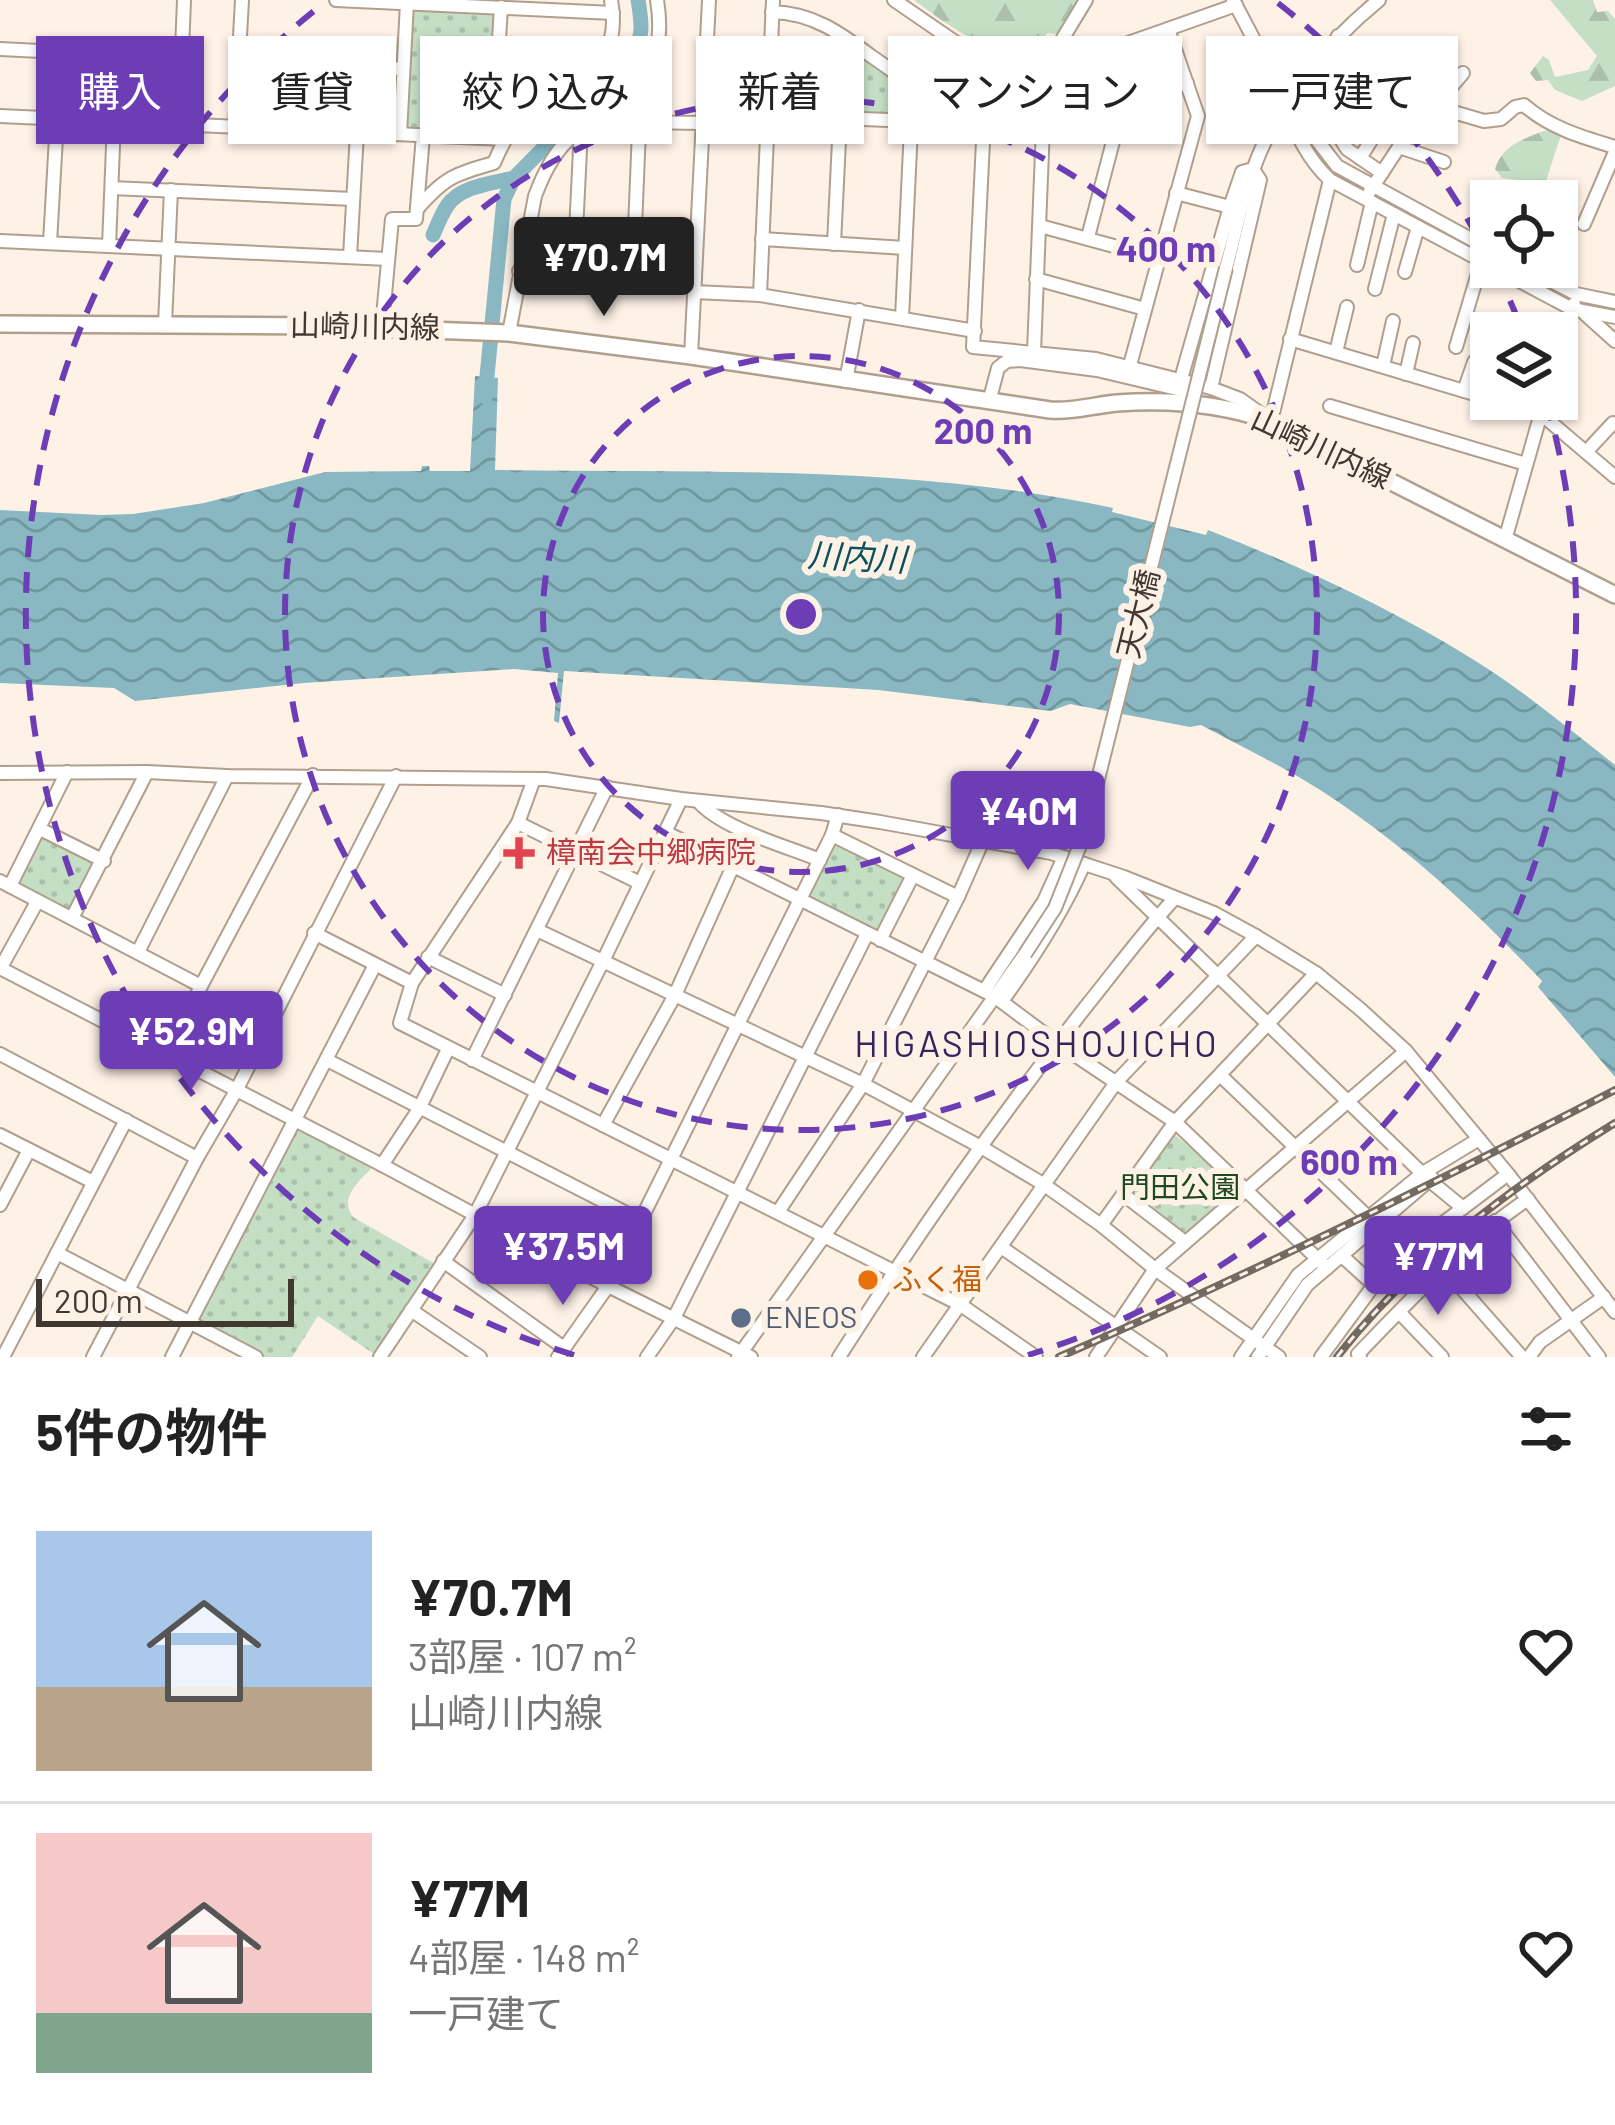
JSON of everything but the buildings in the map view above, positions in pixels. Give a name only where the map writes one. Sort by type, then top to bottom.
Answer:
[{"type":"main road","name":"山崎川内線","points":[[0,325],[509,332],[1062,412],[1137,402],[1219,406],[1271,421],[1615,595]]},
{"type":"street","points":[[183,36],[184,0]]},
{"type":"street","points":[[241,36],[242,0]]},
{"type":"street","points":[[337,0],[612,6],[614,36]]},
{"type":"street","points":[[657,0],[660,36]]},
{"type":"street","points":[[707,36],[709,0]]},
{"type":"street","points":[[894,0],[946,36]]},
{"type":"street","points":[[1064,36],[1086,0]]},
{"type":"street","points":[[1338,36],[1374,1]]},
{"type":"street","points":[[400,134],[407,3]]},
{"type":"street","points":[[1147,36],[1235,3],[1251,36]]},
{"type":"street","points":[[771,36],[773,6],[817,21],[842,36]]},
{"type":"street","points":[[499,36],[501,7]]},
{"type":"street","points":[[1130,365],[1198,116],[1168,29]]},
{"type":"street","points":[[0,49],[36,51]]},
{"type":"street","points":[[396,69],[403,69]]},
{"type":"street","points":[[1458,79],[1463,74]]},
{"type":"street","points":[[1182,85],[1187,83]]},
{"type":"street","points":[[1458,116],[1501,119],[1523,105],[1563,130],[1615,150],[1584,224]]},
{"type":"street","points":[[0,116],[36,118]]},
{"type":"street","points":[[396,134],[420,136]]},
{"type":"street","points":[[50,243],[56,144]]},
{"type":"street","points":[[110,246],[113,144]]},
{"type":"street","points":[[350,257],[356,144]]},
{"type":"street","points":[[382,327],[392,219],[416,219],[422,144]]},
{"type":"street","points":[[418,208],[455,174],[494,163],[502,144]]},
{"type":"street","points":[[509,332],[535,196],[564,144]]},
{"type":"street","points":[[574,273],[579,144]]},
{"type":"street","points":[[633,276],[640,144]]},
{"type":"street","points":[[692,356],[701,144]]},
{"type":"street","points":[[760,296],[766,144]]},
{"type":"street","points":[[834,244],[839,144]]},
{"type":"street","points":[[902,318],[910,144]]},
{"type":"street","points":[[982,144],[974,347],[1130,365],[1211,388],[1271,421],[1330,180]]},
{"type":"street","points":[[1034,352],[1042,144]]},
{"type":"street","points":[[1088,237],[1112,144]]},
{"type":"street","points":[[1181,379],[1242,172],[1253,169],[1268,144]]},
{"type":"street","points":[[1302,144],[1330,180],[1470,240]]},
{"type":"street","points":[[1319,144],[1337,166],[1394,214],[1470,256]]},
{"type":"street","points":[[1342,144],[1382,173]]},
{"type":"street","points":[[1360,158],[1369,144]]},
{"type":"street","points":[[1357,265],[1370,196],[1398,144]]},
{"type":"street","points":[[1408,144],[1444,162]]},
{"type":"street","points":[[1211,388],[1260,180],[1253,169]]},
{"type":"street","name":"天大橋","points":[[993,996],[1055,908],[1084,836],[1253,169]]},
{"type":"street","points":[[112,188],[353,199]]},
{"type":"street","points":[[165,324],[171,190]]},
{"type":"street","points":[[1177,193],[1230,207]]},
{"type":"street","points":[[1375,289],[1394,214]]},
{"type":"street","points":[[1040,226],[1158,257]]},
{"type":"street","points":[[1406,272],[1418,227]]},
{"type":"street","points":[[762,238],[905,248]]},
{"type":"street","points":[[0,241],[388,259]]},
{"type":"street","points":[[519,271],[633,276],[975,331]]},
{"type":"street","points":[[1036,279],[1144,309]]},
{"type":"street","points":[[1456,347],[1473,288]]},
{"type":"street","points":[[1537,288],[1615,317]]},
{"type":"street","points":[[1552,288],[1615,341]]},
{"type":"street","points":[[1576,306],[1615,302]]},
{"type":"street","points":[[1574,312],[1576,306]]},
{"type":"street","points":[[1336,352],[1347,307]]},
{"type":"street","points":[[846,381],[859,310]]},
{"type":"street","points":[[1382,367],[1393,320]]},
{"type":"street","points":[[1291,339],[1470,393]]},
{"type":"street","points":[[1406,374],[1413,343]]},
{"type":"street","points":[[989,402],[998,368],[1020,360],[1096,370],[1194,393]]},
{"type":"street","points":[[1464,391],[1470,374]]},
{"type":"street","points":[[1330,406],[1526,464]]},
{"type":"street","points":[[1505,540],[1539,420]]},
{"type":"street","points":[[1548,420],[1615,477]]},
{"type":"street","points":[[1586,452],[1613,423]]},
{"type":"street","points":[[68,772],[5,884],[201,986]]},
{"type":"street","points":[[72,918],[147,772]]},
{"type":"street","points":[[0,773],[534,779],[838,815],[983,840],[1111,872],[1214,913],[1256,936],[1316,973],[1406,1051],[1615,1312]]},
{"type":"street","points":[[169,1053],[313,775]]},
{"type":"street","points":[[138,952],[227,776]]},
{"type":"street","points":[[93,1357],[236,1091],[396,776]]},
{"type":"street","points":[[534,779],[518,823],[412,983],[400,1023],[961,1305],[1036,1357]]},
{"type":"street","points":[[472,1060],[608,787]]},
{"type":"street","points":[[380,1357],[476,1215],[681,799]]},
{"type":"street","points":[[698,801],[740,828],[820,860]]},
{"type":"street","points":[[443,1261],[561,1352],[608,1286],[740,1026],[838,815]]},
{"type":"street","points":[[518,823],[640,883]]},
{"type":"street","points":[[40,829],[104,861]]},
{"type":"street","points":[[665,832],[993,996],[1174,1122],[1322,1264]]},
{"type":"street","points":[[832,836],[958,897]]},
{"type":"street","points":[[778,1212],[863,1084],[983,840]]},
{"type":"street","points":[[37,902],[0,969],[744,1356],[993,996],[1064,857]]},
{"type":"street","points":[[993,996],[1043,943],[1084,864]]},
{"type":"street","points":[[603,1125],[675,995],[733,866]]},
{"type":"street","points":[[1111,872],[1463,1208]]},
{"type":"street","points":[[647,1357],[674,1318],[803,1057],[913,875]]},
{"type":"street","points":[[838,1357],[1057,1043],[1175,898]]},
{"type":"street","points":[[537,930],[863,1084],[981,1147],[1101,1225],[1259,1348],[1279,1357]]},
{"type":"street","points":[[314,933],[412,983]]},
{"type":"street","points":[[922,1357],[1117,1081],[1256,936]]},
{"type":"street","points":[[428,957],[505,995]]},
{"type":"street","points":[[172,1357],[375,965]]},
{"type":"street","points":[[1101,1225],[1174,1122],[1316,973]]},
{"type":"street","points":[[382,1165],[419,1109],[448,1048]]},
{"type":"street","points":[[1096,1357],[1155,1268],[1406,1051]]},
{"type":"street","points":[[0,1054],[197,1158]]},
{"type":"street","points":[[327,1060],[640,1220]]},
{"type":"street","points":[[1220,1075],[1373,1222]]},
{"type":"street","points":[[3,1350],[126,1120]]},
{"type":"street","points":[[0,1135],[93,1182]]},
{"type":"street","points":[[1241,1357],[1259,1348],[1322,1264],[1426,1176],[1479,1139]]},
{"type":"street","points":[[0,1205],[29,1150]]},
{"type":"street","points":[[1321,1357],[1374,1285],[1418,1242],[1508,1174]]},
{"type":"street","points":[[1124,1196],[1185,1242]]},
{"type":"street","points":[[1360,1357],[1443,1268],[1495,1221],[1528,1199]]},
{"type":"street","points":[[1495,1221],[1599,1357]]},
{"type":"street","points":[[1322,1264],[1342,1256],[1373,1222]]},
{"type":"street","points":[[1001,1247],[1160,1357]]},
{"type":"street","points":[[57,1253],[256,1357]]},
{"type":"street","points":[[1342,1256],[1374,1285]]},
{"type":"street","points":[[1443,1268],[1525,1357],[1570,1318],[1604,1297]]},
{"type":"street","points":[[411,1310],[474,1355]]},
{"type":"street","points":[[1399,1312],[1442,1357]]},
{"type":"green space","points":[[914,0],[1080,0],[1056,34],[1045,36],[967,36]]},
{"type":"green space","points":[[1550,0],[1593,0],[1597,12],[1608,11],[1615,19],[1615,86],[1582,101],[1555,90],[1548,80],[1536,81],[1530,73],[1543,56],[1555,77],[1588,70],[1597,56]]},
{"type":"green space","points":[[410,10],[494,11],[497,15],[496,36],[420,36],[420,131],[405,131]]},
{"type":"green space","points":[[864,54],[888,71],[888,117],[864,116]]},
{"type":"green space","points":[[1547,130],[1561,135],[1546,180],[1502,178],[1495,169],[1509,148]]},
{"type":"green space","points":[[43,835],[98,864],[70,914],[16,885]]},
{"type":"green space","points":[[835,842],[908,878],[880,935],[807,898]]},
{"type":"green space","points":[[295,1129],[372,1168],[349,1197],[353,1217],[435,1264],[374,1354],[318,1316],[292,1357],[264,1357],[197,1322]]},
{"type":"green space","name":"門田公園","points":[[1173,1133],[1238,1189],[1184,1237],[1129,1195]]},
{"type":"water","name":"川内川","points":[[475,376],[498,378],[495,470],[882,477],[1037,494],[1113,508],[1112,512],[1206,535],[1208,530],[1242,544],[1377,606],[1474,660],[1615,765],[1615,1077],[1538,987],[1542,981],[1425,868],[1330,796],[1201,725],[1190,727],[1070,704],[1051,711],[878,690],[564,671],[559,723],[554,721],[558,673],[514,669],[304,683],[135,701],[114,688],[0,683],[0,510],[133,514],[204,503],[325,472],[421,471],[422,466],[429,466],[430,471],[470,471]]},
{"type":"waterway","points":[[485,397],[504,199],[514,178],[631,59],[641,30],[638,0]]},
{"type":"waterway","points":[[1312,144],[1336,174],[1470,246]]},
{"type":"waterway","points":[[433,235],[447,206],[460,194],[514,178]]},
{"type":"waterway","points":[[1550,288],[1572,299]]},
{"type":"railway","points":[[1059,1357],[1339,1228],[1615,1090]]},
{"type":"railway","points":[[1337,1357],[1397,1289],[1465,1228],[1615,1123]]},
{"type":"place","name":"樟南会中郷病院","points":[[519,853]]},
{"type":"place","name":"ふく福","points":[[868,1280]]},
{"type":"place","name":"ENEOS","points":[[741,1318]]},
{"type":"district","name":"HIGASHIOSHOJICHO","points":[[1037,1044]]}]
